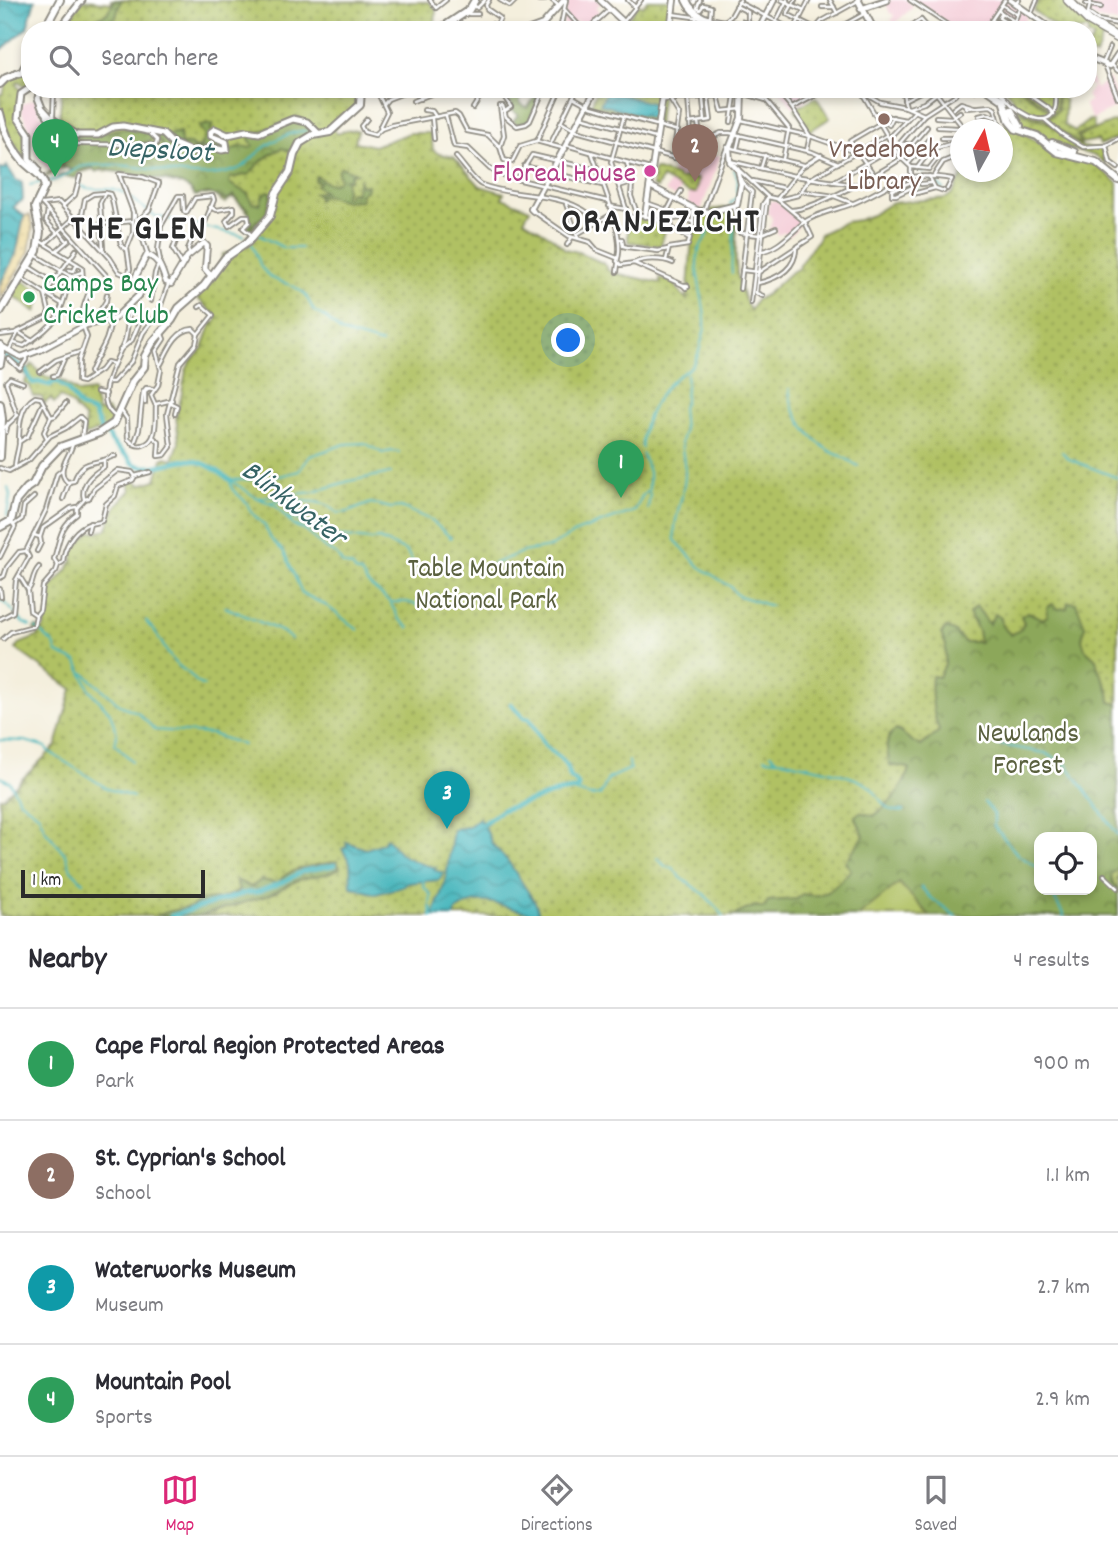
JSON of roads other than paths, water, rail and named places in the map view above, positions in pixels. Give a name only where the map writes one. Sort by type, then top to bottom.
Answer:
[{"type":"highway","points":[[1069,0],[1095,21]]},
{"type":"highway","points":[[1069,0],[1091,21]]},
{"type":"highway","points":[[1097,22],[1118,36]]},
{"type":"highway","points":[[1097,25],[1118,36]]},
{"type":"main road","points":[[49,21],[60,0]]},
{"type":"main road","points":[[66,21],[82,0]]},
{"type":"main road","points":[[687,0],[705,18],[722,21]]},
{"type":"main road","points":[[863,11],[887,0]]},
{"type":"main road","points":[[858,1],[868,21]]},
{"type":"main road","points":[[452,21],[466,12],[474,2]]},
{"type":"main road","points":[[0,84],[21,72]]},
{"type":"main road","points":[[0,312],[43,243],[34,207],[44,190],[43,179],[29,159],[29,134],[18,117],[21,93]]},
{"type":"main road","points":[[37,98],[53,119],[79,136],[97,135],[118,126],[165,135],[174,144],[198,152],[211,147],[227,149],[226,142],[211,135],[215,129],[228,135],[246,131],[258,133],[294,119],[308,122],[323,134]]},
{"type":"main road","points":[[0,527],[13,522],[15,503],[25,489],[34,483],[43,465],[60,447],[108,429],[114,423],[133,381],[143,369],[150,345],[178,308],[194,296],[209,273],[253,236],[271,214],[276,192],[289,174],[297,148],[304,139],[337,127],[360,105],[360,98]]},
{"type":"main road","points":[[1001,98],[1014,127],[1037,136],[1057,152],[1096,162],[1118,177]]},
{"type":"main road","points":[[1005,98],[1012,119],[1020,126],[1039,132],[1057,147],[1097,159],[1118,177]]},
{"type":"main road","points":[[1011,106],[1013,117],[1020,126]]},
{"type":"main road","points":[[0,113],[16,152],[37,171]]},
{"type":"main road","points":[[0,346],[0,364]]},
{"type":"main road","points":[[0,404],[4,431],[0,457]]},
{"type":"street","points":[[430,0],[436,8],[446,0]]},
{"type":"street","points":[[474,2],[477,8],[487,0]]},
{"type":"street","points":[[487,0],[487,9],[500,18],[499,21]]},
{"type":"street","points":[[500,0],[509,6],[516,0]]},
{"type":"street","points":[[539,0],[544,0]]},
{"type":"street","points":[[552,0],[559,6]]},
{"type":"street","points":[[548,21],[565,0]]},
{"type":"street","points":[[562,21],[565,0]]},
{"type":"street","points":[[628,0],[635,7]]},
{"type":"street","points":[[625,21],[641,0]]},
{"type":"street","points":[[671,21],[674,0]]},
{"type":"street","points":[[701,0],[696,8],[701,9],[706,0]]},
{"type":"street","points":[[764,21],[774,0]]},
{"type":"street","points":[[795,0],[787,14],[799,20],[809,0]]},
{"type":"street","points":[[830,0],[837,13]]},
{"type":"street","points":[[910,0],[940,21]]},
{"type":"street","points":[[1032,13],[1037,0]]},
{"type":"street","points":[[604,1],[623,21]]},
{"type":"street","points":[[738,3],[776,21],[785,1],[804,10]]},
{"type":"street","points":[[822,21],[858,1]]},
{"type":"street","points":[[1014,1],[1042,21]]},
{"type":"street","points":[[1002,5],[1014,1]]},
{"type":"street","points":[[1000,12],[1014,21],[1014,1]]},
{"type":"street","points":[[737,21],[748,12],[738,3]]},
{"type":"street","points":[[734,21],[738,3]]},
{"type":"street","points":[[1101,7],[1089,3],[1088,11],[1098,20],[1118,24]]},
{"type":"street","points":[[702,21],[711,6],[703,5]]},
{"type":"street","points":[[1002,5],[999,18],[1004,21]]},
{"type":"street","points":[[1002,5],[1016,13]]},
{"type":"street","points":[[822,7],[834,7]]},
{"type":"street","points":[[596,21],[610,9]]},
{"type":"street","points":[[565,10],[576,21]]},
{"type":"street","points":[[849,21],[863,11]]},
{"type":"street","points":[[466,12],[469,15],[478,14]]},
{"type":"street","points":[[920,20],[925,12]]},
{"type":"street","points":[[992,20],[1000,12]]},
{"type":"street","points":[[672,15],[705,18]]},
{"type":"street","points":[[1110,47],[1108,73],[1118,98]]},
{"type":"street","points":[[1108,73],[1108,65],[1118,54]]},
{"type":"street","points":[[1097,60],[1118,71]]},
{"type":"street","points":[[1111,81],[1118,86]]},
{"type":"street","points":[[53,119],[54,98]]},
{"type":"street","points":[[381,98],[387,113],[380,125],[381,129]]},
{"type":"street","points":[[384,104],[391,98]]},
{"type":"street","points":[[473,108],[479,98]]},
{"type":"street","points":[[505,98],[510,107],[505,111]]},
{"type":"street","points":[[500,147],[504,135],[501,105],[504,106],[506,117],[517,127],[527,124],[540,98]]},
{"type":"street","points":[[537,141],[556,98]]},
{"type":"street","points":[[550,145],[573,98]]},
{"type":"street","points":[[575,98],[589,105],[678,131]]},
{"type":"street","points":[[540,195],[592,98]]},
{"type":"street","points":[[645,216],[663,100],[685,98],[693,158]]},
{"type":"street","points":[[702,98],[705,121]]},
{"type":"street","points":[[689,123],[711,119],[708,98]]},
{"type":"street","points":[[719,98],[722,111],[742,110]]},
{"type":"street","points":[[731,122],[735,98]]},
{"type":"street","points":[[737,148],[742,98]]},
{"type":"street","points":[[760,98],[766,100],[781,117],[789,131],[783,159]]},
{"type":"street","points":[[784,98],[810,136],[807,150]]},
{"type":"street","points":[[792,108],[810,98]]},
{"type":"street","points":[[865,98],[901,158],[909,166],[929,169],[936,160]]},
{"type":"street","points":[[873,98],[880,103],[907,108],[924,115]]},
{"type":"street","points":[[907,108],[904,100],[908,98]]},
{"type":"street","points":[[907,108],[930,98]]},
{"type":"street","points":[[941,98],[957,119]]},
{"type":"street","points":[[836,181],[899,144],[924,115],[948,98]]},
{"type":"street","points":[[1006,98],[1011,106],[1032,117],[1044,119],[1083,147],[1105,146],[1118,139]]},
{"type":"street","points":[[1035,98],[1054,114]]},
{"type":"street","points":[[1044,119],[1054,114],[1058,104],[1057,98]]},
{"type":"street","points":[[414,102],[420,99]]},
{"type":"street","points":[[671,100],[679,114],[673,158]]},
{"type":"street","points":[[728,103],[734,103]]},
{"type":"street","points":[[951,110],[964,104],[967,108],[992,107],[997,117]]},
{"type":"street","points":[[42,108],[53,125],[71,141],[80,145],[157,144],[157,139],[146,130]]},
{"type":"street","points":[[424,110],[432,111],[433,139]]},
{"type":"street","points":[[728,149],[732,163],[768,197],[794,197],[810,178],[888,137],[915,111]]},
{"type":"street","points":[[936,117],[952,118],[960,112]]},
{"type":"street","points":[[367,119],[361,125],[364,132],[375,135],[381,129],[456,114],[465,130],[488,135],[500,147],[504,160],[510,162],[521,145],[537,141],[653,169]]},
{"type":"street","points":[[874,114],[907,120]]},
{"type":"street","points":[[979,116],[985,114],[997,117]]},
{"type":"street","points":[[584,115],[658,139]]},
{"type":"street","points":[[446,116],[454,146],[468,147],[491,169],[517,179],[540,195],[575,237],[590,242],[597,250],[617,261],[634,264],[683,285]]},
{"type":"street","points":[[624,116],[611,162],[629,218],[645,216],[662,221],[680,218],[693,222]]},
{"type":"street","points":[[887,116],[886,122],[889,125],[893,117]]},
{"type":"street","points":[[741,120],[827,140],[857,152]]},
{"type":"street","points":[[561,122],[575,130],[673,158],[703,157],[698,122]]},
{"type":"street","points":[[879,182],[850,141],[880,123]]},
{"type":"street","points":[[788,209],[797,210],[874,175],[901,158],[927,127]]},
{"type":"street","points":[[938,127],[950,128]]},
{"type":"street","points":[[691,139],[701,140],[723,132],[738,134],[807,150],[838,163]]},
{"type":"street","points":[[703,212],[728,149],[738,134]]},
{"type":"street","points":[[942,138],[950,138]]},
{"type":"street","points":[[911,182],[892,190],[892,195],[912,188],[909,166],[929,139]]},
{"type":"street","points":[[899,144],[912,144]]},
{"type":"street","points":[[907,150],[929,150],[950,145]]},
{"type":"street","points":[[1105,146],[1110,162],[1118,169]]},
{"type":"street","points":[[728,149],[737,148],[804,165]]},
{"type":"street","points":[[917,168],[929,150]]},
{"type":"street","points":[[517,179],[532,155],[597,170]]},
{"type":"street","points":[[593,155],[618,239],[617,272]]},
{"type":"street","points":[[761,168],[765,155]]},
{"type":"street","points":[[777,199],[804,165],[821,155]]},
{"type":"street","points":[[456,157],[480,185],[506,192],[607,201]]},
{"type":"street","points":[[934,188],[931,177],[943,162],[950,159]]},
{"type":"street","points":[[627,163],[632,182],[631,196],[638,216]]},
{"type":"street","points":[[732,163],[853,185]]},
{"type":"street","points":[[524,166],[603,185]]},
{"type":"street","points":[[650,186],[703,212],[734,206],[739,199],[738,170]]},
{"type":"street","points":[[101,224],[136,220],[148,211],[159,183],[143,177],[119,174],[133,212],[136,220],[149,255],[159,263],[168,284],[157,315],[141,337],[131,362],[113,382],[108,382]]},
{"type":"street","points":[[63,206],[75,195],[80,176]]},
{"type":"street","points":[[759,252],[789,238],[805,222],[852,203],[892,181],[909,176],[952,179],[945,190],[934,188],[913,194]]},
{"type":"street","points":[[740,180],[752,192],[740,289]]},
{"type":"street","points":[[619,186],[632,182]]},
{"type":"street","points":[[755,183],[784,188]]},
{"type":"street","points":[[921,184],[931,183]]},
{"type":"street","points":[[44,190],[40,200],[42,204],[107,276]]},
{"type":"street","points":[[662,221],[681,191]]},
{"type":"street","points":[[801,191],[852,203]]},
{"type":"street","points":[[100,204],[106,193]]},
{"type":"street","points":[[80,226],[84,215],[84,201],[89,195],[106,193],[111,196],[128,254],[128,275]]},
{"type":"street","points":[[96,194],[100,204],[100,244]]},
{"type":"street","points":[[151,301],[153,280],[159,263],[161,226],[179,195],[183,196],[186,213],[197,198],[213,196],[214,200],[205,222]]},
{"type":"street","points":[[540,195],[590,213],[597,221]]},
{"type":"street","points":[[751,303],[756,283],[765,202],[768,197]]},
{"type":"street","points":[[742,270],[757,272],[812,237],[805,222],[777,199]]},
{"type":"street","points":[[42,204],[58,202],[100,244],[120,273],[137,280]]},
{"type":"street","points":[[647,203],[667,210]]},
{"type":"street","points":[[566,204],[578,232]]},
{"type":"street","points":[[609,206],[626,209]]},
{"type":"street","points":[[734,206],[740,233],[761,234],[776,228]]},
{"type":"street","points":[[210,207],[217,210],[234,207],[234,212],[226,221],[229,226],[244,215],[248,216],[249,222],[243,228],[253,236]]},
{"type":"street","points":[[618,239],[622,239],[623,245],[627,247],[657,251],[686,247],[693,222],[693,209]]},
{"type":"street","points":[[48,210],[46,221],[68,240],[57,251]]},
{"type":"street","points":[[567,245],[578,232],[612,215]]},
{"type":"street","points":[[74,218],[43,243],[82,267],[83,281],[91,288],[84,300],[82,327],[87,337],[78,381],[82,382],[92,376],[107,362],[114,365]]},
{"type":"street","points":[[670,219],[672,228],[690,238]]},
{"type":"street","points":[[125,248],[133,236],[136,220]]},
{"type":"street","points":[[180,230],[173,249],[184,265]]},
{"type":"street","points":[[190,255],[188,251],[194,235]]},
{"type":"street","points":[[168,284],[173,283],[200,243],[206,244],[209,273]]},
{"type":"street","points":[[756,283],[775,279],[792,264],[796,248]]},
{"type":"street","points":[[666,260],[668,249]]},
{"type":"street","points":[[0,335],[19,331],[48,315],[45,294],[76,250]]},
{"type":"street","points":[[35,255],[70,276],[82,272]]},
{"type":"street","points":[[0,346],[19,357],[82,327],[110,321],[119,316],[141,293],[137,280],[142,262],[149,255]]},
{"type":"street","points":[[634,264],[638,261],[666,260],[673,263]]},
{"type":"street","points":[[69,270],[74,271],[77,264]]},
{"type":"street","points":[[28,266],[66,291]]},
{"type":"street","points":[[14,343],[23,347],[55,323],[63,305],[70,276]]},
{"type":"street","points":[[21,278],[63,305]]},
{"type":"street","points":[[756,283],[757,294],[763,296]]},
{"type":"street","points":[[92,324],[106,302],[107,294]]},
{"type":"street","points":[[129,303],[127,330],[108,382],[106,407],[126,417],[127,436],[134,444],[143,445],[153,437],[156,404],[151,398],[159,382],[161,364],[167,348],[184,331],[194,329],[198,334]]},
{"type":"street","points":[[153,437],[159,442],[158,456],[166,455],[171,447],[167,415],[180,362],[196,344],[198,334],[213,316],[202,305],[199,307]]},
{"type":"street","points":[[120,350],[132,341],[142,316]]},
{"type":"street","points":[[92,376],[90,372],[97,356],[108,340],[110,321]]},
{"type":"street","points":[[19,331],[32,341]]},
{"type":"street","points":[[9,351],[19,331]]},
{"type":"street","points":[[161,364],[156,351],[164,340],[162,332]]},
{"type":"street","points":[[40,372],[53,361],[82,351]]},
{"type":"street","points":[[9,359],[20,369],[26,355]]},
{"type":"street","points":[[55,376],[66,356]]},
{"type":"street","points":[[17,415],[6,382],[10,378],[23,383]]},
{"type":"street","points":[[134,444],[139,430],[142,392],[149,388],[154,389]]},
{"type":"street","points":[[145,403],[145,392],[149,388]]},
{"type":"street","points":[[97,392],[106,394]]},
{"type":"street","points":[[15,467],[19,442],[18,427],[22,416],[32,397],[41,398],[42,404],[28,436],[19,442]]},
{"type":"street","points":[[156,404],[172,401]]},
{"type":"street","points":[[172,401],[177,406],[175,414]]},
{"type":"street","points":[[51,416],[55,416],[66,403]]},
{"type":"street","points":[[42,404],[47,407],[51,416],[44,433],[48,439]]},
{"type":"street","points":[[17,415],[22,416]]},
{"type":"street","points":[[4,431],[17,415]]},
{"type":"street","points":[[0,468],[9,471],[29,460],[48,439],[80,417],[84,421],[83,439]]},
{"type":"street","points":[[69,483],[63,479],[62,470],[73,443]]},
{"type":"street","points":[[63,499],[69,483],[74,481],[80,468],[98,459],[115,456]]},
{"type":"street","points":[[85,499],[82,495],[88,480],[104,466],[104,460]]},
{"type":"street","points":[[26,551],[46,510],[57,474],[62,470]]},
{"type":"street","points":[[58,565],[54,559],[59,535],[77,514],[77,508],[116,470],[123,470],[135,476]]},
{"type":"street","points":[[3,639],[11,632],[34,627],[36,615],[40,610],[42,588],[63,562],[65,549],[73,537],[90,523],[102,521],[106,502],[115,496],[118,486],[133,480],[135,476],[150,472]]},
{"type":"street","points":[[0,557],[15,527],[13,522],[22,519],[24,506],[34,497]]},
{"type":"street","points":[[37,551],[43,528],[71,508],[77,508]]},
{"type":"street","points":[[88,531],[90,523]]},
{"type":"street","points":[[34,535],[40,537]]},
{"type":"street","points":[[26,551],[29,557],[21,568],[20,577],[28,590],[30,611],[36,615]]},
{"type":"street","points":[[0,578],[19,552],[26,551]]},
{"type":"street","points":[[28,590],[32,586],[32,576],[39,567]]},
{"type":"street","points":[[0,619],[13,612],[16,580],[20,577]]},
{"type":"street","points":[[0,589],[1,597]]},
{"type":"street","points":[[1104,875],[1118,888]]},
{"type":"water","points":[[0,0],[35,0],[29,21],[21,21],[21,33],[0,51]]},
{"type":"water","points":[[603,98],[633,98],[655,104],[654,119],[600,104]]},
{"type":"water","points":[[7,166],[16,180],[22,183],[23,200],[13,207],[24,216],[16,254],[0,284],[0,168],[5,169]]},
{"type":"water","points":[[479,818],[481,822],[489,821],[485,827],[492,844],[508,861],[536,904],[539,914],[476,902],[455,912],[454,916],[433,916],[446,879],[453,829],[468,827]]},
{"type":"water","points":[[386,838],[401,854],[436,867],[434,870],[444,873],[439,880],[408,883],[376,894],[351,887],[350,862],[342,849],[347,847],[346,842],[366,849],[383,843]]},
{"type":"waterway","name":"Diepsloot","points":[[46,182],[80,167],[93,165],[118,165],[187,174],[221,174],[243,166],[259,151],[279,139],[306,131]]},
{"type":"waterway","points":[[730,204],[737,197],[738,179],[734,169]]},
{"type":"waterway","points":[[919,170],[924,173]]},
{"type":"waterway","points":[[918,178],[919,190]]},
{"type":"waterway","points":[[932,180],[943,189]]},
{"type":"waterway","name":"Diepsloot","points":[[30,185],[42,182]]},
{"type":"waterway","points":[[78,184],[125,194]]},
{"type":"waterway","points":[[129,197],[155,216],[244,236]]},
{"type":"waterway","points":[[728,209],[734,234],[732,273]]},
{"type":"waterway","points":[[642,448],[643,431],[654,405],[669,384],[691,367],[700,348],[705,316],[697,259],[713,221],[728,209]]},
{"type":"waterway","points":[[259,235],[284,248],[301,248]]},
{"type":"waterway","points":[[251,242],[261,267],[271,278],[293,286],[305,294],[314,311],[341,332],[382,344]]},
{"type":"waterway","name":"Blinkwater","points":[[3,356],[24,368],[33,383],[50,385],[55,381],[67,389],[80,407],[94,413],[101,430]]},
{"type":"waterway","points":[[685,469],[681,442],[687,374]]},
{"type":"waterway","points":[[789,389],[794,410],[808,432],[827,449],[842,456]]},
{"type":"waterway","name":"Blinkwater","points":[[103,433],[139,466],[152,467],[192,460],[210,467],[230,480]]},
{"type":"waterway","points":[[231,480],[268,479],[299,471],[310,456],[345,444],[365,443],[382,453],[399,452]]},
{"type":"waterway","points":[[1062,452],[1069,459],[1118,478]]},
{"type":"waterway","points":[[493,564],[522,552],[550,547],[578,531],[635,511],[642,496],[649,490],[649,472],[642,453]]},
{"type":"waterway","points":[[843,457],[858,466]]},
{"type":"waterway","points":[[685,471],[675,523],[675,540],[700,567],[731,587],[737,595],[771,606]]},
{"type":"waterway","points":[[259,498],[314,492],[349,481],[391,473]]},
{"type":"waterway","name":"Blinkwater","points":[[230,480],[254,496],[276,506],[293,525],[305,530],[324,548],[336,554],[343,564],[361,573],[367,583],[390,602],[399,619],[409,628]]},
{"type":"waterway","points":[[230,481],[232,489],[247,503],[251,512],[265,526],[271,539],[284,552],[302,593],[327,606],[358,630]]},
{"type":"waterway","points":[[7,516],[10,495],[8,488]]},
{"type":"waterway","points":[[648,509],[650,493]]},
{"type":"waterway","points":[[270,502],[315,502],[325,504],[338,513],[371,503],[391,508],[401,507],[431,520],[451,538]]},
{"type":"waterway","points":[[288,518],[309,523],[338,536],[379,539],[406,551],[415,565]]},
{"type":"waterway","points":[[391,602],[407,602],[420,606],[438,594]]},
{"type":"waterway","points":[[0,599],[12,610]]},
{"type":"waterway","points":[[225,607],[283,632],[291,639]]},
{"type":"waterway","points":[[14,612],[23,623],[30,626]]},
{"type":"waterway","points":[[146,621],[172,659],[204,686]]},
{"type":"waterway","points":[[36,628],[54,644],[57,653],[77,662],[90,690]]},
{"type":"waterway","points":[[84,673],[98,686]]},
{"type":"waterway","points":[[99,686],[120,705],[137,712],[155,730],[212,734],[243,745]]},
{"type":"waterway","points":[[91,691],[110,713],[117,733],[115,744],[132,761]]},
{"type":"waterway","points":[[484,823],[502,810],[559,792],[578,789],[578,784],[570,777],[567,766],[545,746],[529,719],[524,718],[511,704]]},
{"type":"waterway","points":[[0,740],[25,741],[46,747],[48,751],[108,789],[133,797]]},
{"type":"waterway","points":[[996,744],[1045,753],[1066,764],[1118,835]]},
{"type":"waterway","points":[[771,754],[777,760]]},
{"type":"waterway","points":[[765,758],[847,776],[866,784],[890,809],[903,811]]},
{"type":"waterway","points":[[573,791],[591,796],[600,795],[608,779],[630,769],[629,761]]},
{"type":"waterway","points":[[0,777],[10,782],[19,800],[39,815],[45,830],[66,855],[71,870],[83,882]]},
{"type":"waterway","points":[[984,802],[994,814],[994,826],[1018,855],[1034,865]]},
{"type":"waterway","points":[[657,858],[704,894],[724,916]]},
{"type":"waterway","points":[[171,916],[246,893],[258,892],[303,871],[335,865]]},
{"type":"waterway","points":[[423,881],[424,887],[431,895],[430,905]]},
{"type":"waterway","points":[[921,887],[956,916]]},
{"type":"waterway","points":[[1053,895],[1064,916]]},
{"type":"waterway","points":[[431,908],[432,916]]},
{"type":"place","name":"Vredehoek Library","points":[[884,119]]},
{"type":"place","name":"Floreal House","points":[[650,171]]},
{"type":"place","name":"Mountain Pool","points":[[55,177]]},
{"type":"place","name":"St. Cyprian's School","points":[[695,182]]},
{"type":"place","name":"Camps Bay Cricket Club","points":[[29,297]]},
{"type":"place","name":"Cape Floral Region Protected Areas","points":[[621,498]]},
{"type":"place","name":"Waterworks Museum","points":[[447,829]]},
{"type":"district","name":"ORANJEZICHT","points":[[661,219]]},
{"type":"district","name":"THE GLEN","points":[[139,226]]},
{"type":"park label","name":"Table Mountain National Park","points":[[486,582]]},
{"type":"park label","name":"Newlands Forest","points":[[1028,747]]}]
